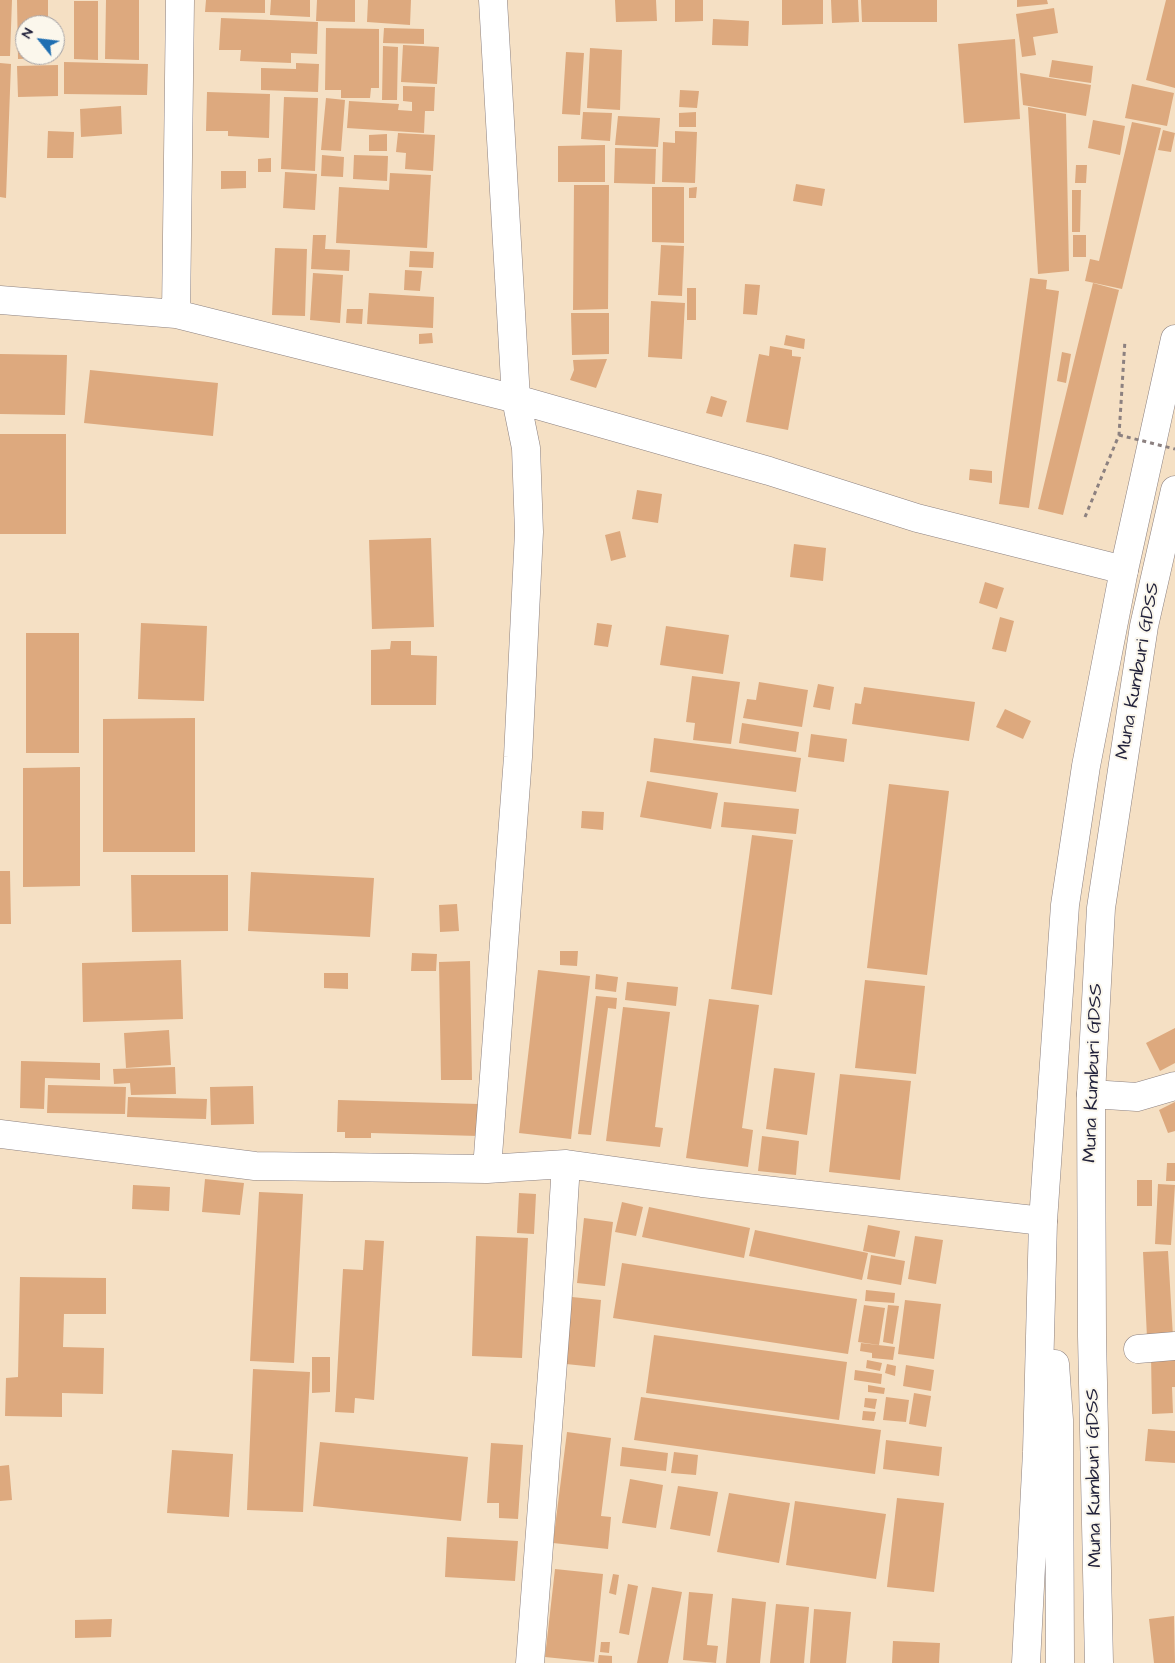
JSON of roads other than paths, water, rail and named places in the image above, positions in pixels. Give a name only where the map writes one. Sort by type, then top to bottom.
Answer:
[{"type":"main road","points":[[176,314],[180,0]]},
{"type":"main road","points":[[487,1169],[518,757],[529,532],[526,448],[516,399],[493,0]]},
{"type":"main road","points":[[0,300],[176,314],[516,399],[769,471],[917,518],[1124,570]]},
{"type":"main road","name":"Muna Kumburi GDSS","points":[[1043,1221],[1065,905],[1086,766],[1124,570],[1175,339]]},
{"type":"main road","name":"Muna Kumburi GDSS","points":[[1099,1663],[1092,1336],[1091,1094],[1101,908],[1144,626],[1175,490]]},
{"type":"main road","points":[[1091,1094],[1136,1098],[1175,1086]]},
{"type":"main road","points":[[0,1134],[255,1166],[487,1169],[566,1164],[702,1183],[1043,1221]]},
{"type":"main road","points":[[530,1663],[566,1164]]},
{"type":"main road","points":[[1026,1663],[1037,1452],[1043,1221]]},
{"type":"main road","points":[[1043,1221],[1059,1420],[1060,1663]]},
{"type":"main road","points":[[1138,1349],[1175,1346]]}]
